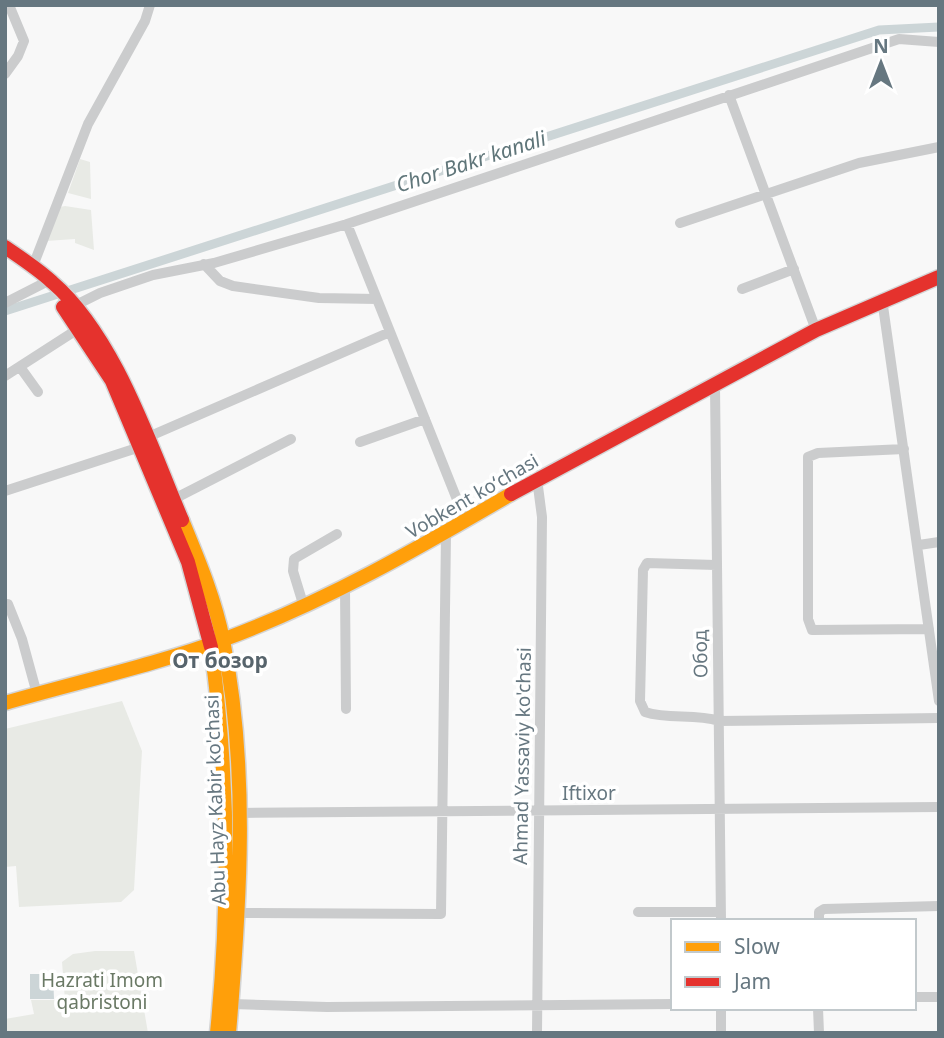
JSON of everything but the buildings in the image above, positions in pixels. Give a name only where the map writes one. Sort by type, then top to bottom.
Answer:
[{"type":"main road","points":[[5,247],[33,266],[72,309]]},
{"type":"main road","name":"Vobkent koʻchasi","points":[[5,703],[217,641],[304,607],[446,534],[537,480],[816,330],[882,299],[939,278]]},
{"type":"main road","name":"Abu Hayz Kabir ko'chasi","points":[[72,309],[78,329],[107,370],[174,499],[202,568],[236,744],[239,913],[229,1033]]},
{"type":"main road","name":"Abu Hayz Kabir ko'chasi","points":[[72,309],[118,370],[217,641],[227,812],[225,951],[217,1033]]},
{"type":"street","points":[[5,74],[18,56],[24,41],[9,5]]},
{"type":"street","points":[[33,266],[88,124],[145,21],[150,5]]},
{"type":"street","points":[[72,309],[100,293],[153,275],[204,264],[347,224],[899,39],[939,42]]},
{"type":"street","points":[[729,95],[816,330]]},
{"type":"street","points":[[680,223],[859,163],[939,147]]},
{"type":"street","points":[[347,224],[466,522]]},
{"type":"street","points":[[204,264],[220,281],[233,286],[319,298],[377,299]]},
{"type":"street","points":[[741,289],[794,269]]},
{"type":"street","points":[[5,303],[49,283]]},
{"type":"street","points":[[882,299],[939,701]]},
{"type":"street","points":[[5,376],[78,329]]},
{"type":"street","points":[[5,491],[144,442],[390,332]]},
{"type":"street","points":[[20,367],[38,392]]},
{"type":"street","name":"Обод","points":[[715,386],[721,917]]},
{"type":"street","points":[[360,442],[425,419]]},
{"type":"street","points":[[174,499],[291,439]]},
{"type":"street","points":[[904,449],[818,453],[808,457],[808,619],[812,630],[929,629]]},
{"type":"street","name":"Ahmad Yassaviy ko'chasi","points":[[537,480],[542,517],[537,1033]]},
{"type":"street","points":[[304,607],[293,570],[294,559],[337,534]]},
{"type":"street","points":[[239,913],[441,914],[446,534]]},
{"type":"street","points":[[919,545],[939,542]]},
{"type":"street","points":[[716,565],[647,563],[643,570],[640,701],[645,712],[659,716],[693,716],[719,721],[939,718]]},
{"type":"street","points":[[345,588],[346,709]]},
{"type":"street","points":[[8,604],[22,639],[37,694]]},
{"type":"street","name":"Iftixor","points":[[239,813],[720,811],[939,807]]},
{"type":"street","points":[[819,919],[819,912],[824,909],[939,906]]},
{"type":"street","points":[[638,912],[721,917]]},
{"type":"street","points":[[916,997],[939,997]]},
{"type":"street","points":[[233,1004],[327,1007],[671,1004]]},
{"type":"street","points":[[721,1010],[721,1033]]},
{"type":"street","points":[[818,1010],[819,1033]]},
{"type":"green space","points":[[80,159],[90,162],[91,199],[68,193]]},
{"type":"green space","points":[[60,207],[91,210],[94,250],[75,243],[75,239],[46,241]]},
{"type":"green space","points":[[122,701],[142,751],[134,890],[121,902],[19,907],[16,866],[5,867],[5,729]]},
{"type":"green space","name":"Hazrati Imom qabristoni","points":[[134,951],[148,1033],[5,1033],[5,1019],[34,1014],[31,1000],[65,1000],[62,962],[73,954]]},
{"type":"shaded area","points":[[30,974],[53,974],[54,999],[30,999]]},
{"type":"waterway","name":"Chor Bakr kanali","points":[[5,311],[879,30],[939,27]]},
{"type":"traffic: slow","points":[[5,703],[171,657],[263,624],[371,573],[511,494]]},
{"type":"traffic: slow","points":[[182,520],[206,579],[220,625],[236,738],[239,886],[229,1033]]},
{"type":"traffic: slow","points":[[211,647],[221,743],[226,840],[224,936],[217,1033]]},
{"type":"traffic: jam","points":[[5,247],[52,282],[94,331],[129,393],[182,520]]},
{"type":"traffic: jam","points":[[511,494],[816,330],[939,277]]},
{"type":"traffic: jam","points":[[63,307],[112,381],[188,562],[211,647]]},
{"type":"district","name":"От бозор","points":[[220,661]]}]
